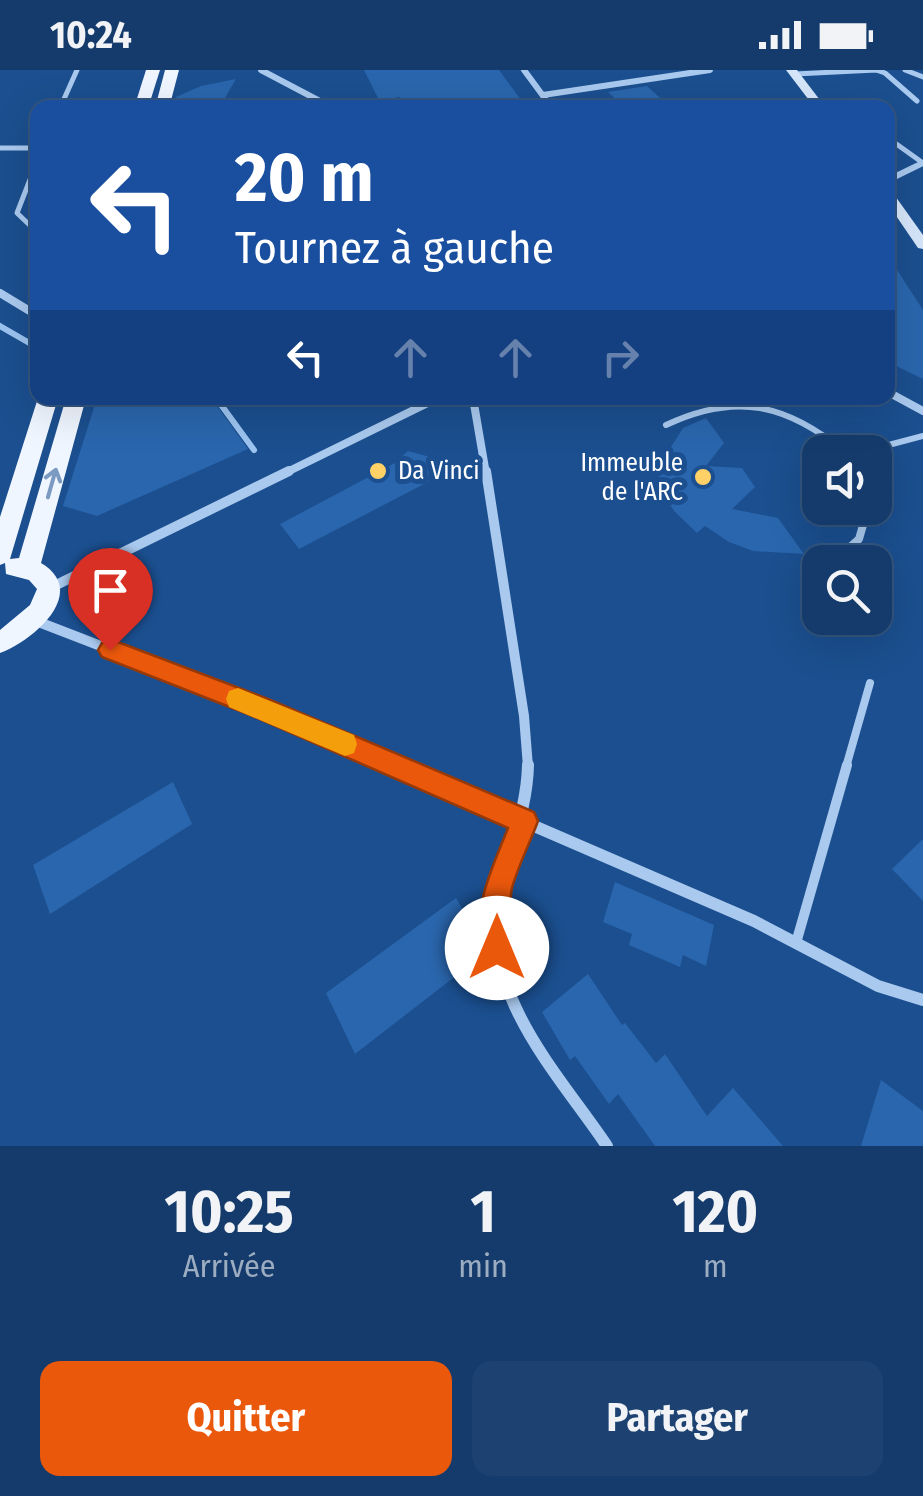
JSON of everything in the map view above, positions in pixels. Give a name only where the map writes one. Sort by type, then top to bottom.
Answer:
[{"type":"main road","points":[[144,100],[153,70]]},
{"type":"main road","points":[[164,100],[172,70]]},
{"type":"main road","points":[[793,72],[815,100]]},
{"type":"main road","points":[[895,206],[923,245]]},
{"type":"main road","points":[[0,555],[46,405]]},
{"type":"main road","points":[[28,568],[74,405]]},
{"type":"main road","points":[[0,570],[28,568],[42,576],[49,588],[46,604],[36,621],[17,636],[0,642]]},
{"type":"street","points":[[261,70],[318,100]]},
{"type":"street","points":[[524,70],[547,100]]},
{"type":"street","points":[[544,95],[710,70]]},
{"type":"street","points":[[895,177],[923,163]]},
{"type":"street","points":[[0,293],[30,311]]},
{"type":"street","points":[[895,396],[923,411]]},
{"type":"street","points":[[49,588],[424,405]]},
{"type":"street","points":[[473,405],[500,548],[529,770],[524,821],[498,888],[493,924],[500,972],[511,1001],[607,1146]]},
{"type":"street","points":[[36,621],[259,707],[754,920],[878,986],[923,1000]]},
{"type":"lane","points":[[64,100],[77,70]]},
{"type":"lane","points":[[793,72],[876,70],[918,101]]},
{"type":"lane","points":[[905,70],[923,77]]},
{"type":"lane","points":[[895,143],[923,163]]},
{"type":"lane","points":[[0,148],[30,148]]},
{"type":"lane","points":[[30,179],[16,213],[30,226]]},
{"type":"lane","points":[[666,424],[692,410],[718,405]]},
{"type":"lane","points":[[757,405],[792,415],[827,435]]},
{"type":"lane","points":[[892,444],[923,436]]},
{"type":"lane","points":[[796,943],[870,683]]},
{"type":"building","points":[[364,70],[499,70],[521,100],[400,97],[379,100]]},
{"type":"building","points":[[236,79],[224,100],[175,100],[201,86]]},
{"type":"building","points":[[647,86],[660,98],[617,100],[608,92]]},
{"type":"building","points":[[895,267],[923,310],[923,379],[895,365]]},
{"type":"building","points":[[95,405],[217,406],[248,449],[97,516],[63,506]]},
{"type":"building","name":"Immeuble de l'ARC","points":[[706,418],[724,443],[706,466],[742,468],[755,487],[732,509],[778,518],[802,554],[753,551],[729,542],[705,526],[697,533],[674,511],[660,487],[657,469],[683,428]]},
{"type":"building","points":[[408,451],[430,457],[428,482],[299,549],[280,524],[395,463]]},
{"type":"building","points":[[173,782],[192,824],[50,914],[33,865]]},
{"type":"building","points":[[923,839],[923,901],[892,869]]},
{"type":"building","points":[[615,882],[714,925],[706,966],[683,955],[680,967],[629,945],[632,934],[603,922]]},
{"type":"building","points":[[456,898],[488,951],[355,1054],[326,993]]},
{"type":"building","points":[[588,974],[622,1025],[625,1023],[656,1063],[665,1054],[707,1116],[733,1088],[783,1146],[655,1146],[618,1094],[609,1104],[575,1056],[570,1060],[542,1012]]},
{"type":"building","points":[[881,1080],[923,1111],[923,1146],[861,1146]]},
{"type":"waterway","points":[[0,326],[30,343]]},
{"type":"waterway","points":[[221,405],[254,450]]},
{"type":"slow traffic","points":[[238,699],[345,744]]},
{"type":"place","name":"Da Vinci","points":[[378,471]]},
{"type":"place","name":"Immeuble de l'ARC","points":[[703,477]]},
{"type":"route","points":[[110,650],[259,707],[524,821],[498,888],[493,924],[497,948]]}]
